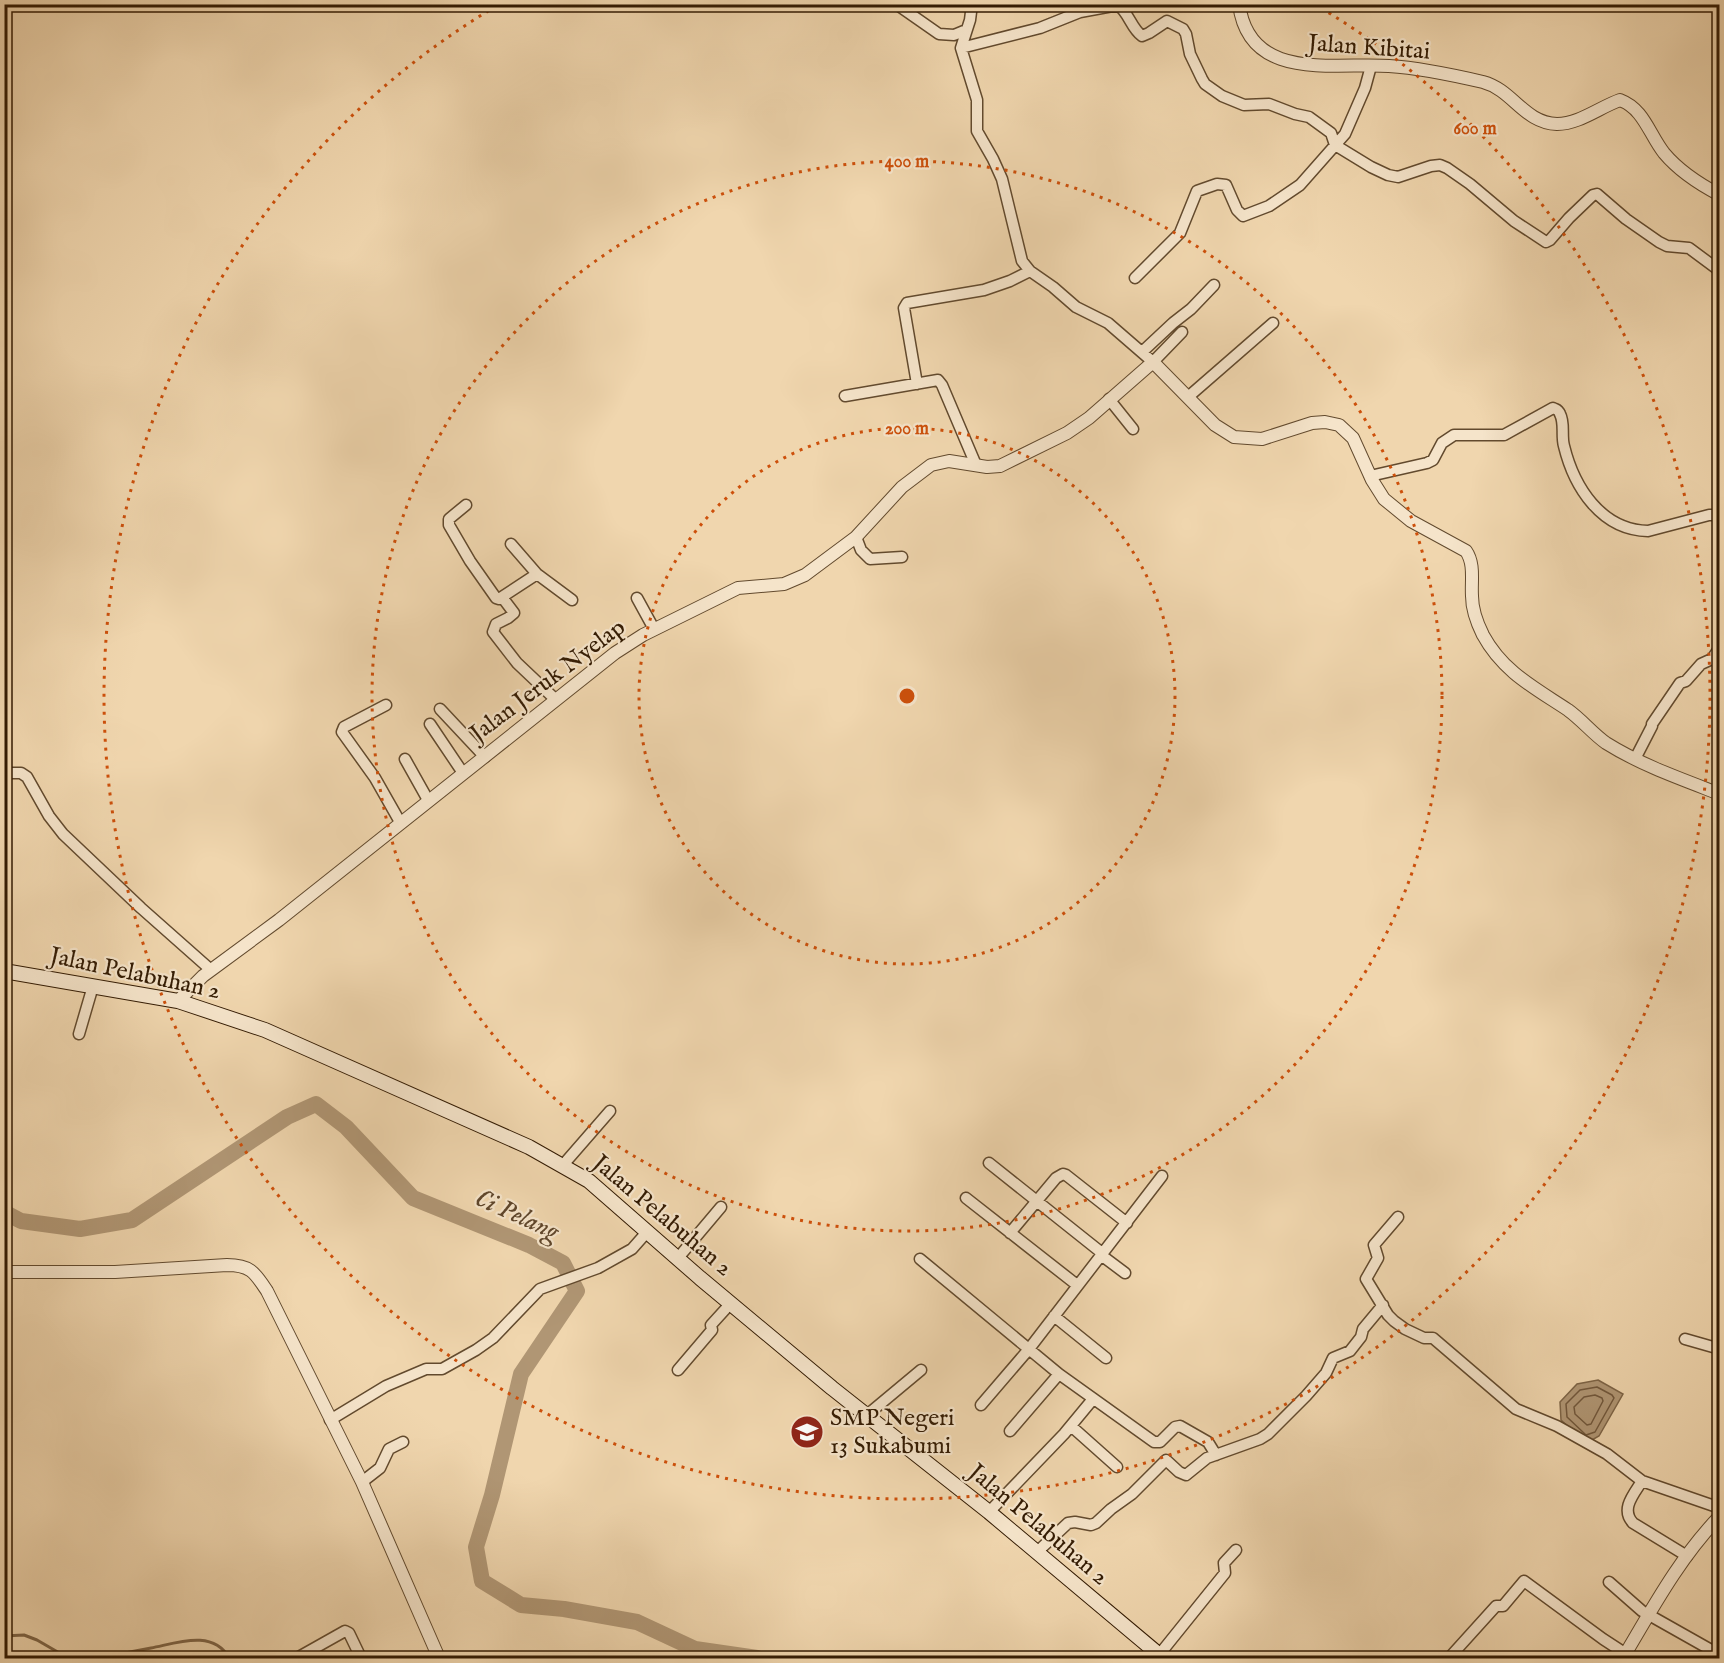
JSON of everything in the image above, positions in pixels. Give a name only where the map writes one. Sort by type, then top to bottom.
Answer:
[{"type":"main road","name":"Jalan Pelabuhan 2","points":[[4,971],[178,1001],[265,1030],[529,1147],[563,1165],[589,1181],[731,1303],[989,1512],[1161,1657]]},
{"type":"street","points":[[896,4],[939,34],[954,35],[966,30]]},
{"type":"street","points":[[972,4],[970,20],[961,48],[977,100],[977,132],[1002,179],[1020,255],[1030,271],[1080,310],[1108,323],[1153,362],[1221,430],[1241,438],[1262,439],[1312,423],[1339,424],[1353,438],[1370,476],[1384,499],[1423,529],[1466,551],[1472,572],[1472,601],[1475,616],[1487,643],[1501,662],[1531,687],[1581,719],[1604,741],[1635,759],[1719,794]]},
{"type":"street","name":"Jalan Kibitai","points":[[1239,4],[1244,26],[1249,35],[1273,56],[1296,63],[1321,67],[1371,66],[1418,69],[1493,85],[1502,90],[1530,116],[1550,123],[1576,120],[1620,100],[1639,112],[1662,151],[1679,170],[1719,195]]},
{"type":"street","points":[[961,48],[1040,28],[1080,12],[1118,5],[1125,11],[1136,32],[1142,36],[1167,21],[1183,29],[1190,54],[1202,79],[1214,90],[1244,105],[1269,104],[1309,117],[1331,133],[1335,145],[1371,167],[1398,177],[1431,166],[1440,165],[1447,168],[1543,242],[1549,241],[1569,218],[1593,195],[1597,194],[1626,219],[1659,242],[1667,246],[1689,248],[1719,271]]},
{"type":"street","points":[[1135,278],[1177,237],[1194,195],[1199,189],[1226,185],[1237,210],[1241,215],[1246,216],[1292,192],[1310,175],[1347,130],[1365,88],[1371,66]]},
{"type":"street","points":[[917,384],[904,308],[907,303],[984,290],[1030,271]]},
{"type":"street","points":[[1142,352],[1191,309],[1214,285]]},
{"type":"street","points":[[1188,397],[1273,323]]},
{"type":"street","points":[[1153,362],[1182,333]]},
{"type":"street","name":"Jalan Jeruk Nyelap","points":[[178,1001],[211,970],[279,920],[615,653],[654,629],[738,588],[756,585],[777,586],[797,579],[856,537],[902,487],[925,468],[937,462],[949,461],[993,467],[1014,460],[1078,426],[1153,362]]},
{"type":"street","points":[[845,396],[935,380],[940,382],[976,465]]},
{"type":"street","points":[[1109,399],[1133,429]]},
{"type":"street","points":[[1370,476],[1427,463],[1432,460],[1443,443],[1454,435],[1504,435],[1553,408],[1557,409],[1561,415],[1564,446],[1574,477],[1588,500],[1602,513],[1623,526],[1639,531],[1648,531],[1709,515],[1719,515]]},
{"type":"street","points":[[466,505],[448,519],[449,525],[470,561],[496,598],[499,599],[537,574]]},
{"type":"street","points":[[856,537],[861,549],[870,559],[902,557]]},
{"type":"street","points":[[512,544],[537,574],[572,600]]},
{"type":"street","points":[[502,597],[513,614],[496,624],[493,632],[517,663],[555,699]]},
{"type":"street","points":[[637,598],[654,629]]},
{"type":"street","points":[[1635,759],[1652,724],[1680,683],[1686,681],[1701,664],[1712,658],[1719,647]]},
{"type":"street","points":[[386,705],[344,727],[342,732],[375,778],[400,822]]},
{"type":"street","points":[[440,709],[485,757]]},
{"type":"street","points":[[430,724],[463,773]]},
{"type":"street","points":[[405,759],[428,800]]},
{"type":"street","points":[[4,773],[21,773],[27,777],[49,816],[63,834],[211,970]]},
{"type":"street","points":[[79,1034],[93,986]]},
{"type":"street","points":[[563,1165],[610,1111]]},
{"type":"street","points":[[989,1163],[1125,1273]]},
{"type":"street","points":[[1010,1233],[1059,1175],[1065,1174],[1127,1223]]},
{"type":"street","points":[[981,1405],[1029,1349],[1162,1176]]},
{"type":"street","points":[[966,1198],[1077,1286]]},
{"type":"street","points":[[678,1258],[721,1207]]},
{"type":"street","points":[[1398,1217],[1374,1245],[1378,1258],[1366,1279],[1388,1315],[1406,1329],[1424,1338],[1433,1338],[1516,1409],[1557,1426],[1607,1454],[1642,1481],[1719,1508]]},
{"type":"street","points":[[330,1420],[386,1386],[426,1369],[440,1370],[476,1350],[493,1338],[537,1291],[598,1268],[632,1249],[647,1232]]},
{"type":"street","points":[[920,1259],[1059,1374],[1154,1442],[1160,1442],[1175,1427],[1180,1426],[1208,1442],[1216,1455]]},
{"type":"street","points":[[4,1272],[115,1272],[228,1265],[245,1266],[254,1272],[267,1291],[362,1482],[439,1659]]},
{"type":"street","points":[[678,1370],[712,1330],[711,1326],[731,1303]]},
{"type":"street","points":[[1036,1552],[1068,1523],[1090,1525],[1096,1523],[1132,1494],[1166,1460],[1186,1475],[1200,1462],[1268,1434],[1326,1373],[1333,1358],[1350,1351],[1361,1337],[1363,1329],[1383,1305]]},
{"type":"street","points":[[1054,1316],[1106,1358]]},
{"type":"street","points":[[1685,1339],[1719,1349]]},
{"type":"street","points":[[867,1415],[921,1370]]},
{"type":"street","points":[[1011,1431],[1059,1374]]},
{"type":"street","points":[[989,1512],[1071,1426],[1093,1399]]},
{"type":"street","points":[[1071,1426],[1117,1467]]},
{"type":"street","points":[[362,1482],[380,1468],[389,1449],[403,1442]]},
{"type":"street","points":[[1642,1481],[1629,1504],[1628,1517],[1633,1523],[1687,1556]]},
{"type":"street","points":[[1449,1659],[1496,1606],[1503,1606],[1524,1581],[1625,1656],[1665,1586],[1719,1516]]},
{"type":"street","points":[[1161,1657],[1225,1573],[1224,1563],[1236,1550]]},
{"type":"street","points":[[1609,1582],[1649,1616],[1719,1655]]},
{"type":"street","points":[[297,1659],[345,1631],[349,1633],[361,1659]]},
{"type":"water","points":[[1598,1380],[1623,1394],[1599,1436],[1592,1440],[1583,1440],[1561,1420],[1560,1402],[1577,1384]]},
{"type":"waterway","name":"Ci Pelang","points":[[4,1212],[21,1221],[80,1229],[132,1220],[287,1117],[316,1104],[346,1127],[413,1198],[529,1245],[563,1263],[577,1291],[521,1374],[492,1495],[476,1547],[482,1581],[521,1605],[564,1609],[637,1622],[695,1649],[757,1658]]},
{"type":"waterway","points":[[4,1636],[24,1635],[68,1658]]},
{"type":"waterway","points":[[105,1658],[194,1640],[214,1643],[229,1658]]},
{"type":"place","name":"SMP Negeri 13 Sukabumi","points":[[807,1432]]}]
